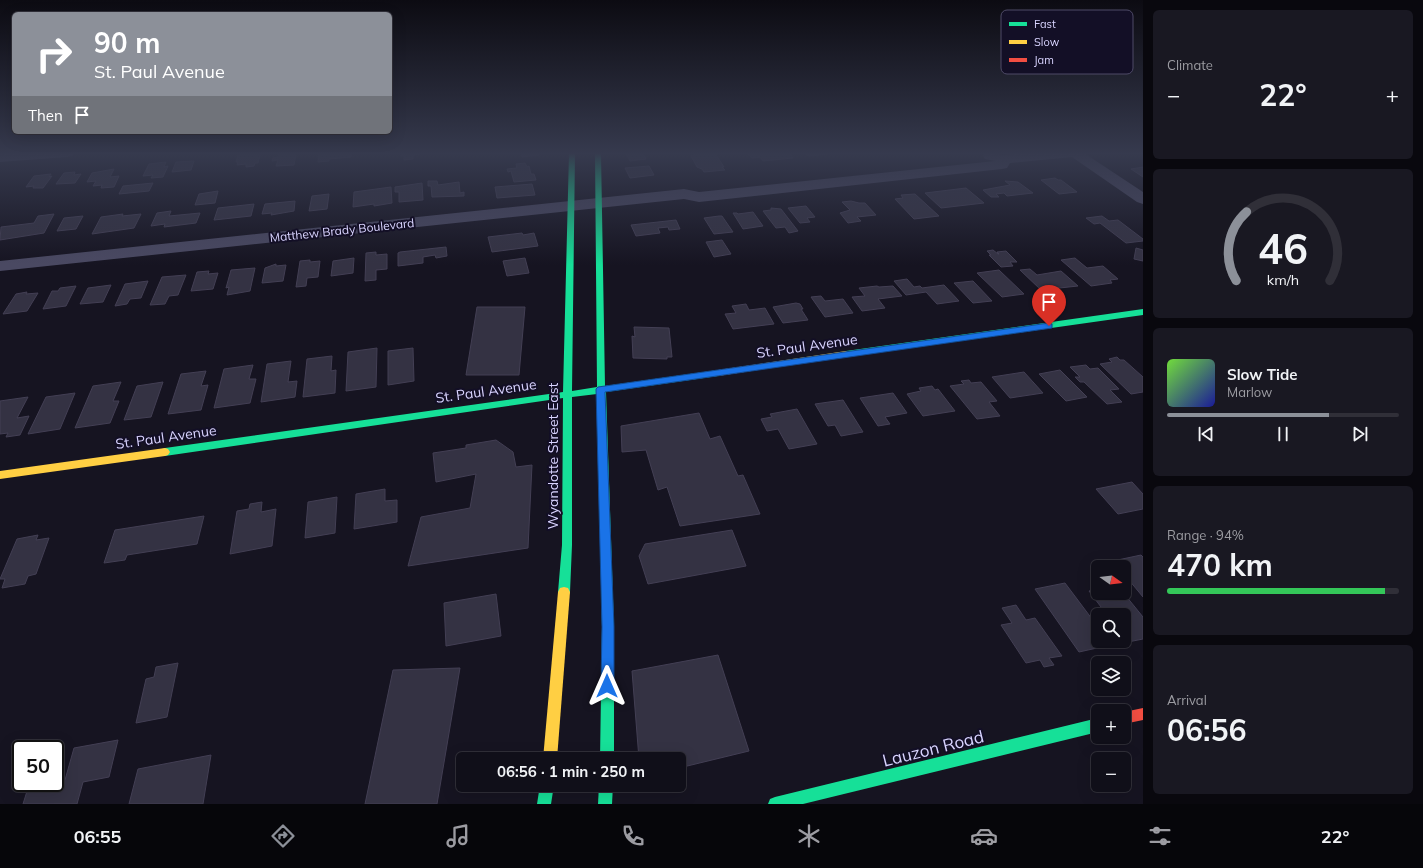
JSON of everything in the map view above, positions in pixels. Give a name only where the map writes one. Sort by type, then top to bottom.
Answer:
[{"type":"main road","name":"Wyandotte Street East","points":[[551,752],[558,676],[567,545],[571,191]]},
{"type":"main road","points":[[598,191],[601,389],[608,627],[607,752]]},
{"type":"main road","name":"St. Paul Avenue","points":[[0,475],[1143,312]]},
{"type":"main road","points":[[1131,717],[1143,714]]},
{"type":"main road","name":"Lauzon Road","points":[[776,804],[1091,727]]},
{"type":"main road","points":[[544,804],[546,792]]},
{"type":"main road","points":[[605,804],[606,792]]},
{"type":"street","name":"Matthew Brady Boulevard","points":[[0,266],[684,194],[699,197],[761,191]]},
{"type":"street","points":[[1130,191],[1143,199]]},
{"type":"building","points":[[121,191],[149,191],[149,191],[119,194]]},
{"type":"building","points":[[218,191],[215,203],[195,205],[199,194]]},
{"type":"building","points":[[391,191],[392,203],[353,207],[354,192]]},
{"type":"building","points":[[395,191],[422,191],[423,200],[399,202],[399,192],[395,192]]},
{"type":"building","points":[[431,191],[460,191],[460,193],[464,192],[464,196],[432,197]]},
{"type":"building","points":[[496,191],[534,191],[535,195],[497,198]]},
{"type":"building","points":[[945,191],[969,191],[984,203],[941,208],[925,193]]},
{"type":"building","points":[[984,191],[1030,191],[1033,193],[1007,196],[1004,193],[996,194],[999,197],[991,197]]},
{"type":"building","points":[[1055,191],[1075,191],[1077,192],[1059,194]]},
{"type":"building","points":[[329,194],[327,209],[309,211],[312,196]]},
{"type":"building","points":[[915,194],[939,216],[914,219],[895,199],[903,198],[901,195]]},
{"type":"building","points":[[295,201],[294,211],[271,215],[272,213],[262,214],[265,204]]},
{"type":"building","points":[[851,201],[865,203],[876,215],[857,217],[861,221],[848,223],[840,213],[850,210],[842,202]]},
{"type":"building","points":[[254,204],[251,216],[214,220],[218,208]]},
{"type":"building","points":[[806,206],[815,217],[807,218],[810,222],[800,223],[788,208]]},
{"type":"building","points":[[771,208],[781,209],[798,231],[789,233],[785,227],[776,228],[763,211],[771,210]]},
{"type":"building","points":[[171,211],[169,216],[200,213],[196,223],[164,227],[165,224],[151,226],[157,213]]},
{"type":"building","points":[[753,212],[763,226],[743,229],[733,213],[738,214]]},
{"type":"building","points":[[54,214],[44,233],[0,240],[1,227],[34,223],[38,216]]},
{"type":"building","points":[[123,214],[122,216],[141,214],[134,228],[92,234],[101,217]]},
{"type":"building","points":[[83,216],[76,229],[57,231],[64,218]]},
{"type":"building","points":[[722,216],[733,232],[714,234],[704,218]]},
{"type":"building","points":[[1102,216],[1109,221],[1118,220],[1143,239],[1143,241],[1126,243],[1100,223],[1094,224],[1086,218]]},
{"type":"building","points":[[676,220],[680,229],[669,230],[668,227],[658,228],[660,233],[636,236],[631,225]]},
{"type":"building","points":[[522,233],[523,235],[534,233],[538,246],[492,252],[488,237]]},
{"type":"building","points":[[722,240],[731,254],[714,257],[706,242]]},
{"type":"building","points":[[446,247],[447,256],[436,258],[435,255],[423,257],[423,263],[398,266],[398,253],[400,252]]},
{"type":"building","points":[[1136,248],[1143,250],[1143,261],[1134,259]]},
{"type":"building","points":[[993,250],[998,254],[997,252],[1006,251],[1017,262],[1010,262],[1013,266],[1001,267],[987,251]]},
{"type":"building","points":[[376,252],[376,255],[387,254],[387,269],[376,270],[376,280],[365,281],[366,253]]},
{"type":"building","points":[[354,258],[353,273],[331,276],[333,261]]},
{"type":"building","points":[[525,258],[529,273],[507,276],[503,261]]},
{"type":"building","points":[[1075,258],[1087,268],[1103,266],[1118,279],[1110,280],[1112,283],[1091,286],[1061,260]]},
{"type":"building","points":[[310,260],[310,262],[320,261],[318,277],[307,278],[306,286],[296,287],[300,261]]},
{"type":"building","points":[[276,264],[276,266],[286,265],[283,281],[262,283],[265,268]]},
{"type":"building","points":[[255,268],[250,291],[227,295],[229,287],[226,288],[231,270]]},
{"type":"building","points":[[1030,269],[1037,275],[1061,271],[1078,286],[1041,290],[1020,270]]},
{"type":"building","points":[[999,270],[1024,294],[1002,297],[977,273]]},
{"type":"building","points":[[209,271],[208,274],[218,273],[213,289],[191,291],[197,272]]},
{"type":"building","points":[[186,275],[178,295],[169,296],[165,304],[150,305],[162,277]]},
{"type":"building","points":[[907,279],[914,287],[920,286],[922,288],[944,285],[959,301],[937,304],[926,292],[906,295],[894,281]]},
{"type":"building","points":[[148,281],[141,298],[130,299],[127,304],[115,306],[125,284]]},
{"type":"building","points":[[973,281],[992,301],[973,303],[954,283]]},
{"type":"building","points":[[111,285],[103,302],[80,304],[88,288]]},
{"type":"building","points":[[76,286],[66,306],[43,309],[52,291],[58,291],[60,288]]},
{"type":"building","points":[[893,286],[902,296],[878,299],[885,308],[862,311],[852,297],[865,296],[859,288]]},
{"type":"building","points":[[27,292],[26,294],[38,293],[27,311],[3,314],[16,294]]},
{"type":"building","points":[[821,296],[825,301],[843,299],[853,313],[825,317],[811,297]]},
{"type":"building","points":[[796,303],[800,304],[803,309],[801,309],[808,320],[783,323],[773,307]]},
{"type":"building","points":[[746,304],[749,310],[765,308],[774,324],[733,329],[725,314],[736,313],[732,306]]},
{"type":"building","points":[[477,307],[525,307],[519,375],[466,375]]},
{"type":"building","points":[[634,327],[669,328],[672,357],[667,357],[667,359],[633,358],[632,336],[635,337]]},
{"type":"building","points":[[377,348],[376,387],[346,391],[348,352]]},
{"type":"building","points":[[413,348],[414,381],[388,385],[388,351]]},
{"type":"building","points":[[332,356],[331,371],[336,370],[335,393],[303,397],[307,359]]},
{"type":"building","points":[[1117,357],[1120,360],[1124,360],[1143,377],[1143,392],[1131,394],[1100,364],[1112,362],[1109,359]]},
{"type":"building","points":[[291,361],[288,382],[297,381],[295,397],[261,402],[267,364]]},
{"type":"building","points":[[253,365],[249,379],[256,379],[250,403],[214,408],[224,369]]},
{"type":"building","points":[[1086,365],[1090,369],[1098,368],[1119,389],[1110,390],[1122,402],[1107,404],[1084,382],[1080,382],[1075,377],[1080,377],[1070,367]]},
{"type":"building","points":[[1060,370],[1087,397],[1066,401],[1039,374]]},
{"type":"building","points":[[206,371],[201,386],[208,385],[201,410],[168,414],[181,374]]},
{"type":"building","points":[[1024,372],[1043,393],[1010,398],[992,377]]},
{"type":"building","points":[[969,380],[971,383],[981,382],[997,401],[989,402],[1000,416],[977,419],[950,386],[964,384],[961,381]]},
{"type":"building","points":[[121,382],[113,401],[119,401],[110,423],[75,428],[93,386]]},
{"type":"building","points":[[163,382],[151,417],[124,420],[137,386]]},
{"type":"building","points":[[932,386],[935,390],[938,389],[955,411],[923,416],[907,394],[921,391],[919,388]]},
{"type":"building","points":[[75,393],[60,429],[28,434],[46,397]]},
{"type":"building","points":[[893,393],[907,413],[885,417],[890,424],[878,426],[860,398]]},
{"type":"building","points":[[28,397],[17,418],[29,416],[20,435],[6,437],[8,433],[0,434],[0,401]]},
{"type":"building","points":[[843,400],[863,432],[841,436],[835,425],[828,426],[815,404]]},
{"type":"building","points":[[797,409],[817,444],[789,449],[778,429],[767,431],[761,419],[772,417],[770,414]]},
{"type":"building","points":[[699,413],[710,439],[720,436],[738,476],[743,475],[760,514],[680,526],[667,487],[658,490],[646,450],[622,452],[621,426]]},
{"type":"building","points":[[496,440],[513,452],[516,467],[532,465],[528,548],[408,566],[421,517],[470,508],[476,474],[436,482],[433,453],[466,448],[466,445]]},
{"type":"building","points":[[1132,482],[1143,494],[1143,509],[1118,514],[1096,489]]},
{"type":"building","points":[[385,489],[385,501],[397,500],[397,522],[354,529],[356,494]]},
{"type":"building","points":[[337,497],[335,533],[305,538],[308,502]]},
{"type":"building","points":[[262,502],[261,512],[276,509],[272,546],[230,554],[237,511],[249,509],[250,504]]},
{"type":"building","points":[[204,516],[197,544],[127,555],[125,560],[104,563],[115,530]]},
{"type":"building","points":[[732,530],[746,566],[648,584],[639,556],[645,544]]},
{"type":"building","points":[[38,535],[36,540],[49,538],[36,574],[28,576],[25,584],[2,588],[5,579],[0,579],[17,539]]},
{"type":"building","points":[[1141,555],[1143,557],[1143,597],[1131,582],[1131,560],[1118,560]]},
{"type":"building","points":[[1065,583],[1091,618],[1091,648],[1097,648],[1079,652],[1035,589]]},
{"type":"building","points":[[496,594],[501,636],[446,646],[444,603]]},
{"type":"building","points":[[1096,600],[1129,600],[1143,617],[1143,639],[1131,641],[1131,608],[1102,608]]},
{"type":"building","points":[[1016,605],[1026,620],[1035,618],[1062,656],[1049,658],[1054,665],[1044,667],[1040,660],[1026,663],[1001,625],[1012,623],[1002,608]]},
{"type":"building","points":[[718,655],[749,751],[686,766],[686,752],[638,752],[632,671]]},
{"type":"building","points":[[178,663],[167,717],[136,723],[146,679],[154,677],[156,667]]},
{"type":"building","points":[[460,668],[437,804],[365,804],[393,670]]},
{"type":"building","points":[[118,740],[109,777],[83,782],[77,804],[23,804],[27,792],[64,792],[64,780],[74,748]]},
{"type":"building","points":[[211,755],[203,804],[129,804],[138,769]]},
{"type":"traffic: fast","points":[[564,592],[567,545],[568,318],[571,191]]},
{"type":"traffic: fast","points":[[598,191],[601,389],[608,627],[607,752]]},
{"type":"traffic: fast","points":[[846,354],[1143,312]]},
{"type":"traffic: fast","points":[[165,452],[718,373]]},
{"type":"traffic: fast","points":[[775,804],[1091,727]]},
{"type":"traffic: fast","points":[[544,804],[546,792]]},
{"type":"traffic: fast","points":[[605,804],[606,792]]},
{"type":"traffic: slow","points":[[718,373],[846,354]]},
{"type":"traffic: slow","points":[[0,475],[165,452]]},
{"type":"traffic: slow","points":[[551,752],[564,592]]},
{"type":"traffic: jam","points":[[1131,717],[1143,714]]},
{"type":"route","points":[[607,686],[608,627],[601,389],[1049,326]]}]
